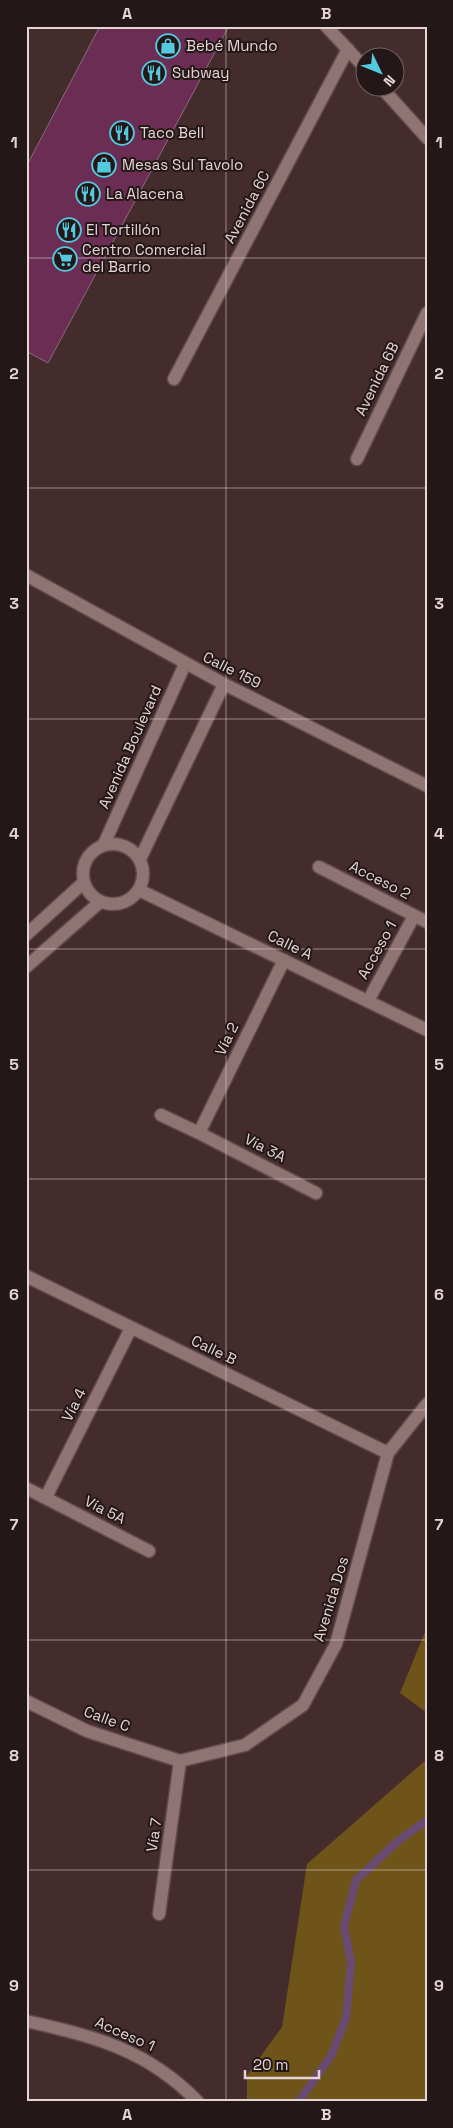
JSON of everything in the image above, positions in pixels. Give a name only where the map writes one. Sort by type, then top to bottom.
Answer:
[{"type":"street","points":[[326,26],[356,58]]},
{"type":"street","name":"Avenida 6C","points":[[174,379],[348,49]]},
{"type":"street","points":[[391,98],[427,138]]},
{"type":"street","name":"Avenida 6B","points":[[357,459],[427,313]]},
{"type":"street","name":"Calle 159","points":[[26,575],[185,664],[427,786]]},
{"type":"street","name":"Avenida Boulevard","points":[[104,844],[185,664]]},
{"type":"street","points":[[140,859],[224,684]]},
{"type":"street","points":[[118,843],[131,848],[140,859],[144,874],[139,890],[129,900],[115,905],[100,902],[88,893],[83,883],[82,871],[86,859],[93,850],[104,844],[118,843]]},
{"type":"street","name":"Acceso 2","points":[[319,867],[427,922]]},
{"type":"street","points":[[26,934],[83,883]]},
{"type":"street","name":"Calle A","points":[[139,890],[427,1030]]},
{"type":"street","points":[[26,967],[100,902]]},
{"type":"street","name":"Acceso 1","points":[[368,1001],[414,916]]},
{"type":"street","name":"Vía 2","points":[[199,1133],[284,960]]},
{"type":"street","name":"Vía 3A","points":[[160,1116],[199,1133],[316,1192]]},
{"type":"street","name":"Calle B","points":[[26,1276],[388,1453]]},
{"type":"street","name":"Vía 4","points":[[46,1497],[131,1328]]},
{"type":"street","name":"Avenida Dos","points":[[180,1761],[245,1745],[303,1705],[336,1644],[388,1453],[427,1404]]},
{"type":"street","name":"Vía 5A","points":[[26,1488],[149,1551]]},
{"type":"street","name":"Calle C","points":[[26,1701],[87,1731],[180,1761]]},
{"type":"street","name":"Vía 7","points":[[160,1914],[180,1761]]},
{"type":"street","name":"Acceso 1","points":[[26,2020],[83,2033],[138,2055],[168,2074],[198,2102]]},
{"type":"shaded area","points":[[427,1627],[427,1713],[400,1693]]},
{"type":"shaded area","points":[[427,1759],[427,2100],[425,2102],[247,2102],[247,2075],[282,2027],[307,1864]]},
{"type":"building","name":"Centro Comercial del Barrio","points":[[100,26],[229,26],[48,363],[26,351],[26,167]]},
{"type":"waterway","points":[[298,2102],[331,2056],[346,2018],[351,1963],[344,1926],[356,1880],[398,1841],[427,1820]]},
{"type":"place","name":"Bebé Mundo","points":[[168,46]]},
{"type":"place","name":"Subway","points":[[154,73]]},
{"type":"place","name":"Taco Bell","points":[[122,133]]},
{"type":"place","name":"Mesas Sul Tavolo","points":[[104,165]]},
{"type":"place","name":"La Alacena","points":[[88,194]]},
{"type":"place","name":"El Tortillón","points":[[69,230]]},
{"type":"place","name":"Centro Comercial del Barrio","points":[[65,259]]}]
